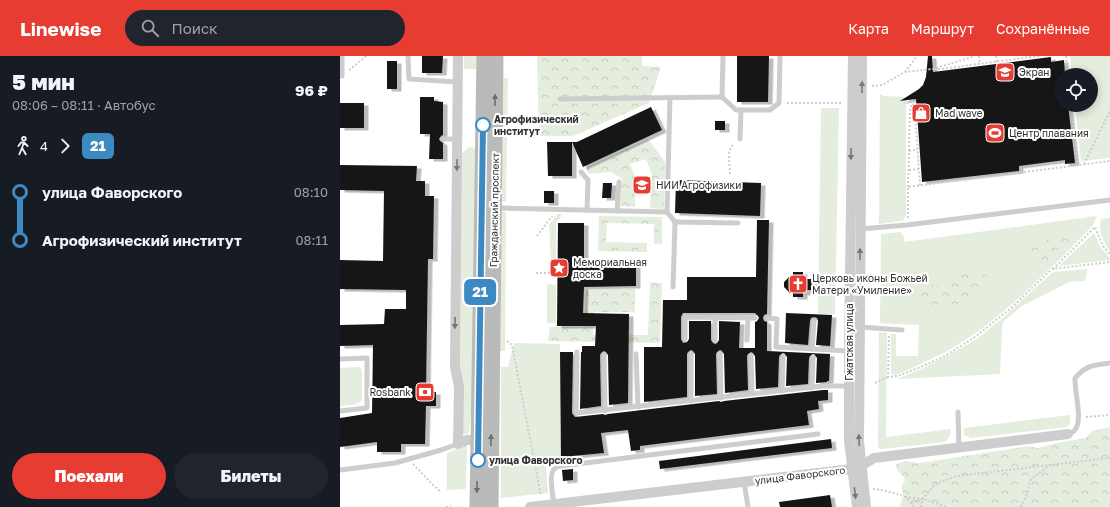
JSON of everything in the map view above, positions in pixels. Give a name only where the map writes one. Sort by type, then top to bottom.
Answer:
[{"type":"main road","name":"Гражданский проспект","points":[[477,507],[484,56]]},
{"type":"main road","name":"Гражданский проспект","points":[[491,507],[496,56]]},
{"type":"street","points":[[458,56],[454,367],[459,387],[458,444],[467,440],[478,440]]},
{"type":"street","name":"Гжатская улица","points":[[853,56],[849,441],[866,507]]},
{"type":"street","name":"Гжатская улица","points":[[857,507],[859,441],[862,56]]},
{"type":"street","name":"улица Фаворского","points":[[530,507],[604,500],[857,468],[874,458],[1068,434]]},
{"type":"lane","points":[[341,76],[342,56]]},
{"type":"lane","points":[[408,56],[408,79],[458,82]]},
{"type":"lane","points":[[722,98],[723,56]]},
{"type":"lane","points":[[560,99],[722,98],[736,110],[770,110],[779,103],[780,56]]},
{"type":"lane","points":[[670,98],[667,212],[675,222],[674,287]]},
{"type":"lane","points":[[740,139],[741,110]]},
{"type":"lane","points":[[443,139],[457,139]]},
{"type":"lane","points":[[581,172],[588,180],[587,210]]},
{"type":"lane","points":[[617,210],[619,182]]},
{"type":"lane","points":[[860,229],[907,225],[1110,200]]},
{"type":"lane","points":[[494,208],[667,212]]},
{"type":"lane","points":[[675,222],[738,223]]},
{"type":"lane","points":[[685,340],[685,317],[755,318]]},
{"type":"lane","points":[[715,317],[715,340]]},
{"type":"lane","points":[[747,340],[748,318]]},
{"type":"lane","points":[[767,318],[777,319],[776,347],[849,351]]},
{"type":"lane","points":[[812,349],[814,321]]},
{"type":"lane","points":[[860,327],[902,330]]},
{"type":"lane","points":[[577,352],[576,413],[828,386],[849,386]]},
{"type":"lane","points":[[636,354],[638,407]]},
{"type":"lane","points":[[691,354],[691,401]]},
{"type":"lane","points":[[720,354],[721,398]]},
{"type":"lane","points":[[604,355],[605,411]]},
{"type":"lane","points":[[751,356],[752,394]]},
{"type":"lane","points":[[782,391],[783,357]]},
{"type":"lane","points":[[340,359],[367,358],[367,408],[340,411]]},
{"type":"lane","points":[[812,388],[813,358]]},
{"type":"lane","points":[[1068,434],[1075,430],[1079,421],[1075,378],[1085,369],[1092,366],[1110,363]]},
{"type":"lane","points":[[958,412],[959,448]]},
{"type":"lane","points":[[552,505],[552,476],[553,471],[557,467],[818,434]]},
{"type":"lane","points":[[340,470],[395,463],[458,444]]},
{"type":"lane","points":[[744,482],[748,507]]},
{"type":"path","points":[[341,76],[368,56]]},
{"type":"path","points":[[905,72],[917,56]]},
{"type":"path","points":[[869,86],[882,85],[905,72],[933,68],[975,56]]},
{"type":"path","points":[[979,56],[980,64]]},
{"type":"path","points":[[996,56],[997,62]]},
{"type":"path","points":[[933,68],[940,69],[1039,56]]},
{"type":"path","points":[[1066,56],[1067,68]]},
{"type":"path","points":[[907,225],[910,111],[912,101],[915,111],[920,186]]},
{"type":"path","points":[[779,103],[844,103]]},
{"type":"path","points":[[1084,164],[1110,111]]},
{"type":"path","points":[[1072,112],[1078,165]]},
{"type":"path","points":[[730,174],[731,146],[740,139]]},
{"type":"path","points":[[909,150],[918,149]]},
{"type":"path","points":[[908,187],[1110,161]]},
{"type":"path","points":[[909,170],[919,169]]},
{"type":"path","points":[[537,236],[557,209]]},
{"type":"path","points":[[875,383],[888,377],[898,376],[918,368],[943,356],[975,337],[1010,309],[1095,227],[1103,246],[1110,254]]},
{"type":"path","points":[[1052,270],[1110,262]]},
{"type":"path","points":[[536,273],[558,272]]},
{"type":"path","points":[[888,377],[889,329]]},
{"type":"path","points":[[507,341],[512,345],[541,496]]},
{"type":"path","points":[[1079,418],[1110,415]]},
{"type":"path","points":[[921,507],[923,499],[934,484],[957,476],[1110,458]]},
{"type":"path","points":[[409,459],[441,492]]},
{"type":"path","points":[[1021,507],[1031,479],[1051,465]]},
{"type":"path","points":[[878,489],[904,497],[923,499],[947,507]]},
{"type":"path","points":[[904,497],[914,507]]},
{"type":"path","points":[[911,503],[923,499]]},
{"type":"path","points":[[446,507],[451,506]]},
{"type":"green space","points":[[464,56],[479,56],[479,69],[464,69]]},
{"type":"green space","points":[[537,56],[642,56],[642,66],[661,67],[649,103],[573,136],[539,136]]},
{"type":"green space","points":[[1070,56],[1110,56],[1110,158],[1081,161],[1076,112],[1098,112],[1098,68],[1071,68]]},
{"type":"green space","points":[[502,78],[508,78],[506,202],[501,202]]},
{"type":"green space","points":[[880,94],[884,96],[906,97],[906,215],[902,221],[879,224]]},
{"type":"green space","points":[[821,108],[839,108],[835,314],[818,314]]},
{"type":"green space","points":[[648,139],[665,162],[664,209],[650,208],[652,174],[646,159],[630,164],[636,180],[635,207],[620,206],[622,179],[611,172],[589,174],[585,168]]},
{"type":"green space","points":[[469,147],[477,148],[474,399],[469,432],[466,435],[463,434],[460,366],[462,153]]},
{"type":"green space","points":[[500,212],[506,212],[505,351],[499,351]]},
{"type":"green space","points":[[558,214],[561,214],[561,217],[556,222],[556,259],[551,260],[549,224]]},
{"type":"green space","points":[[599,216],[662,217],[662,244],[654,244],[654,224],[607,223],[606,242],[647,243],[647,252],[598,251]]},
{"type":"green space","points":[[1097,216],[1093,225],[1064,255],[1021,296],[976,333],[946,352],[901,373],[894,375],[891,373],[891,334],[896,334],[896,356],[918,356],[919,325],[880,323],[881,234],[900,232],[904,237],[904,242]]},
{"type":"green space","points":[[1110,218],[1110,251],[1103,240],[1100,223],[1101,219]]},
{"type":"green space","points":[[1057,233],[1066,234],[1074,240],[1070,247],[1060,246],[1042,266],[1032,265],[1026,256],[1028,249],[1041,244]]},
{"type":"green space","points":[[1094,233],[1101,248],[1110,260],[1059,266]]},
{"type":"green space","points":[[1088,269],[1085,281],[1069,282],[1022,306],[1003,322],[1000,374],[897,379],[945,357],[977,339],[1053,272]]},
{"type":"green space","points":[[970,270],[978,274],[985,271],[988,278],[966,301],[952,305],[923,308],[918,300],[915,290],[932,285],[941,286],[960,274]]},
{"type":"green space","points":[[650,282],[662,283],[660,343],[548,341],[550,327],[585,327],[586,290],[635,289],[635,312],[594,312],[593,335],[648,335]]},
{"type":"green space","points":[[547,285],[556,285],[556,323],[547,323]]},
{"type":"green space","points":[[879,332],[887,333],[886,437],[951,429],[951,433],[944,442],[883,449],[880,449],[878,446]]},
{"type":"green space","points":[[514,343],[560,344],[561,462],[546,464],[548,493],[501,498],[501,367],[508,367]]},
{"type":"green space","points":[[360,367],[362,371],[362,400],[355,404],[340,406],[340,368]]},
{"type":"green space","points":[[1070,415],[1070,424],[1067,427],[971,438],[964,435],[964,428]]},
{"type":"green space","points":[[1110,427],[1110,507],[899,507],[903,496],[902,486],[905,481],[904,477],[897,470],[896,464],[905,461],[920,463],[1027,446],[1038,448],[1086,438],[1092,431]]},
{"type":"green space","points":[[467,446],[466,489],[447,490],[447,453]]},
{"type":"building","points":[[422,56],[443,56],[442,73],[422,73]]},
{"type":"building","points":[[737,56],[769,56],[768,102],[737,102]]},
{"type":"building","name":"Центр плавания","points":[[928,56],[932,56],[933,72],[1051,57],[1051,62],[1064,60],[1065,68],[1054,68],[1054,112],[1069,112],[1075,163],[1065,164],[1065,160],[1019,166],[1019,171],[922,182],[916,99],[900,101],[919,89],[923,85],[926,77]]},
{"type":"building","points":[[387,61],[397,61],[397,89],[387,89]]},
{"type":"building","points":[[420,97],[434,97],[434,101],[443,102],[443,135],[439,139],[443,143],[443,159],[429,159],[430,134],[420,134]]},
{"type":"building","points":[[340,103],[364,103],[364,128],[340,128]]},
{"type":"building","points":[[651,107],[662,130],[583,167],[572,142],[577,142]]},
{"type":"building","points":[[715,121],[725,121],[725,130],[715,130]]},
{"type":"building","points":[[547,142],[572,142],[572,176],[548,176]]},
{"type":"building","points":[[340,165],[417,166],[416,181],[425,181],[425,196],[434,196],[433,259],[428,259],[426,392],[436,392],[436,406],[426,406],[425,444],[401,444],[401,452],[377,452],[377,442],[340,447],[340,418],[372,413],[373,345],[340,346],[340,325],[384,324],[385,309],[406,309],[406,290],[340,289],[340,260],[383,261],[384,191],[340,190]]},
{"type":"building","points":[[676,180],[761,183],[760,216],[675,213]]},
{"type":"building","points":[[603,183],[612,183],[611,198],[602,198]]},
{"type":"building","points":[[544,191],[554,191],[554,203],[544,203]]},
{"type":"building","points":[[757,220],[769,220],[767,314],[764,315],[763,318],[764,321],[767,322],[767,351],[830,354],[829,381],[816,383],[817,358],[813,354],[809,358],[808,384],[786,386],[787,357],[783,353],[779,357],[778,387],[756,389],[755,356],[751,352],[747,356],[748,390],[725,393],[724,354],[720,350],[716,354],[717,394],[695,396],[695,354],[691,350],[687,354],[687,397],[644,402],[644,347],[662,347],[663,300],[687,300],[687,277],[756,277]],"holes":[[[683,313],[755,313],[759,318],[755,322],[755,348],[739,348],[740,322],[719,321],[719,340],[715,344],[711,340],[711,321],[689,321],[689,339],[687,342],[683,343],[681,339],[681,317]]]},
{"type":"building","points":[[558,223],[584,223],[584,261],[586,262],[636,262],[636,286],[584,287],[583,313],[629,314],[628,403],[609,405],[608,355],[604,351],[600,355],[601,406],[580,409],[582,346],[595,346],[596,326],[557,326]]},
{"type":"building","name":"Церковь иконы Божьей Матери «Умиление»","points":[[793,272],[803,272],[803,277],[806,277],[806,279],[813,279],[813,290],[806,290],[806,293],[803,293],[803,297],[793,297],[793,293],[790,293],[784,287],[784,282],[789,277],[793,277]]},
{"type":"building","points":[[786,313],[832,315],[830,346],[816,345],[818,321],[817,318],[814,317],[811,318],[810,321],[808,345],[785,343]]},
{"type":"building","points":[[560,352],[573,352],[572,413],[575,417],[605,415],[823,390],[828,390],[828,400],[818,401],[819,409],[807,411],[809,425],[640,446],[640,450],[631,451],[628,430],[601,433],[604,453],[572,456],[572,461],[561,462]]},
{"type":"building","points":[[831,439],[832,448],[660,469],[659,461]]},
{"type":"building","points":[[573,469],[573,480],[563,481],[562,470]]},
{"type":"building","points":[[830,495],[832,507],[780,507],[779,502]]},
{"type":"bus line","name":"21","points":[[478,460],[483,125]]},
{"type":"place","name":"Экран","points":[[1005,72]]},
{"type":"place","name":"Mad wave","points":[[921,113]]},
{"type":"place","name":"Агрофизический институт","points":[[483,125]]},
{"type":"place","name":"Центр плавания","points":[[995,133]]},
{"type":"place","name":"НИИ Агрофизики","points":[[642,185]]},
{"type":"place","name":"Мемориальная доска","points":[[559,268]]},
{"type":"place","name":"Церковь иконы Божьей Матери «Умиление»","points":[[798,284]]},
{"type":"place","name":"Rosbank","points":[[425,392]]},
{"type":"place","name":"улица Фаворского","points":[[478,460]]}]
